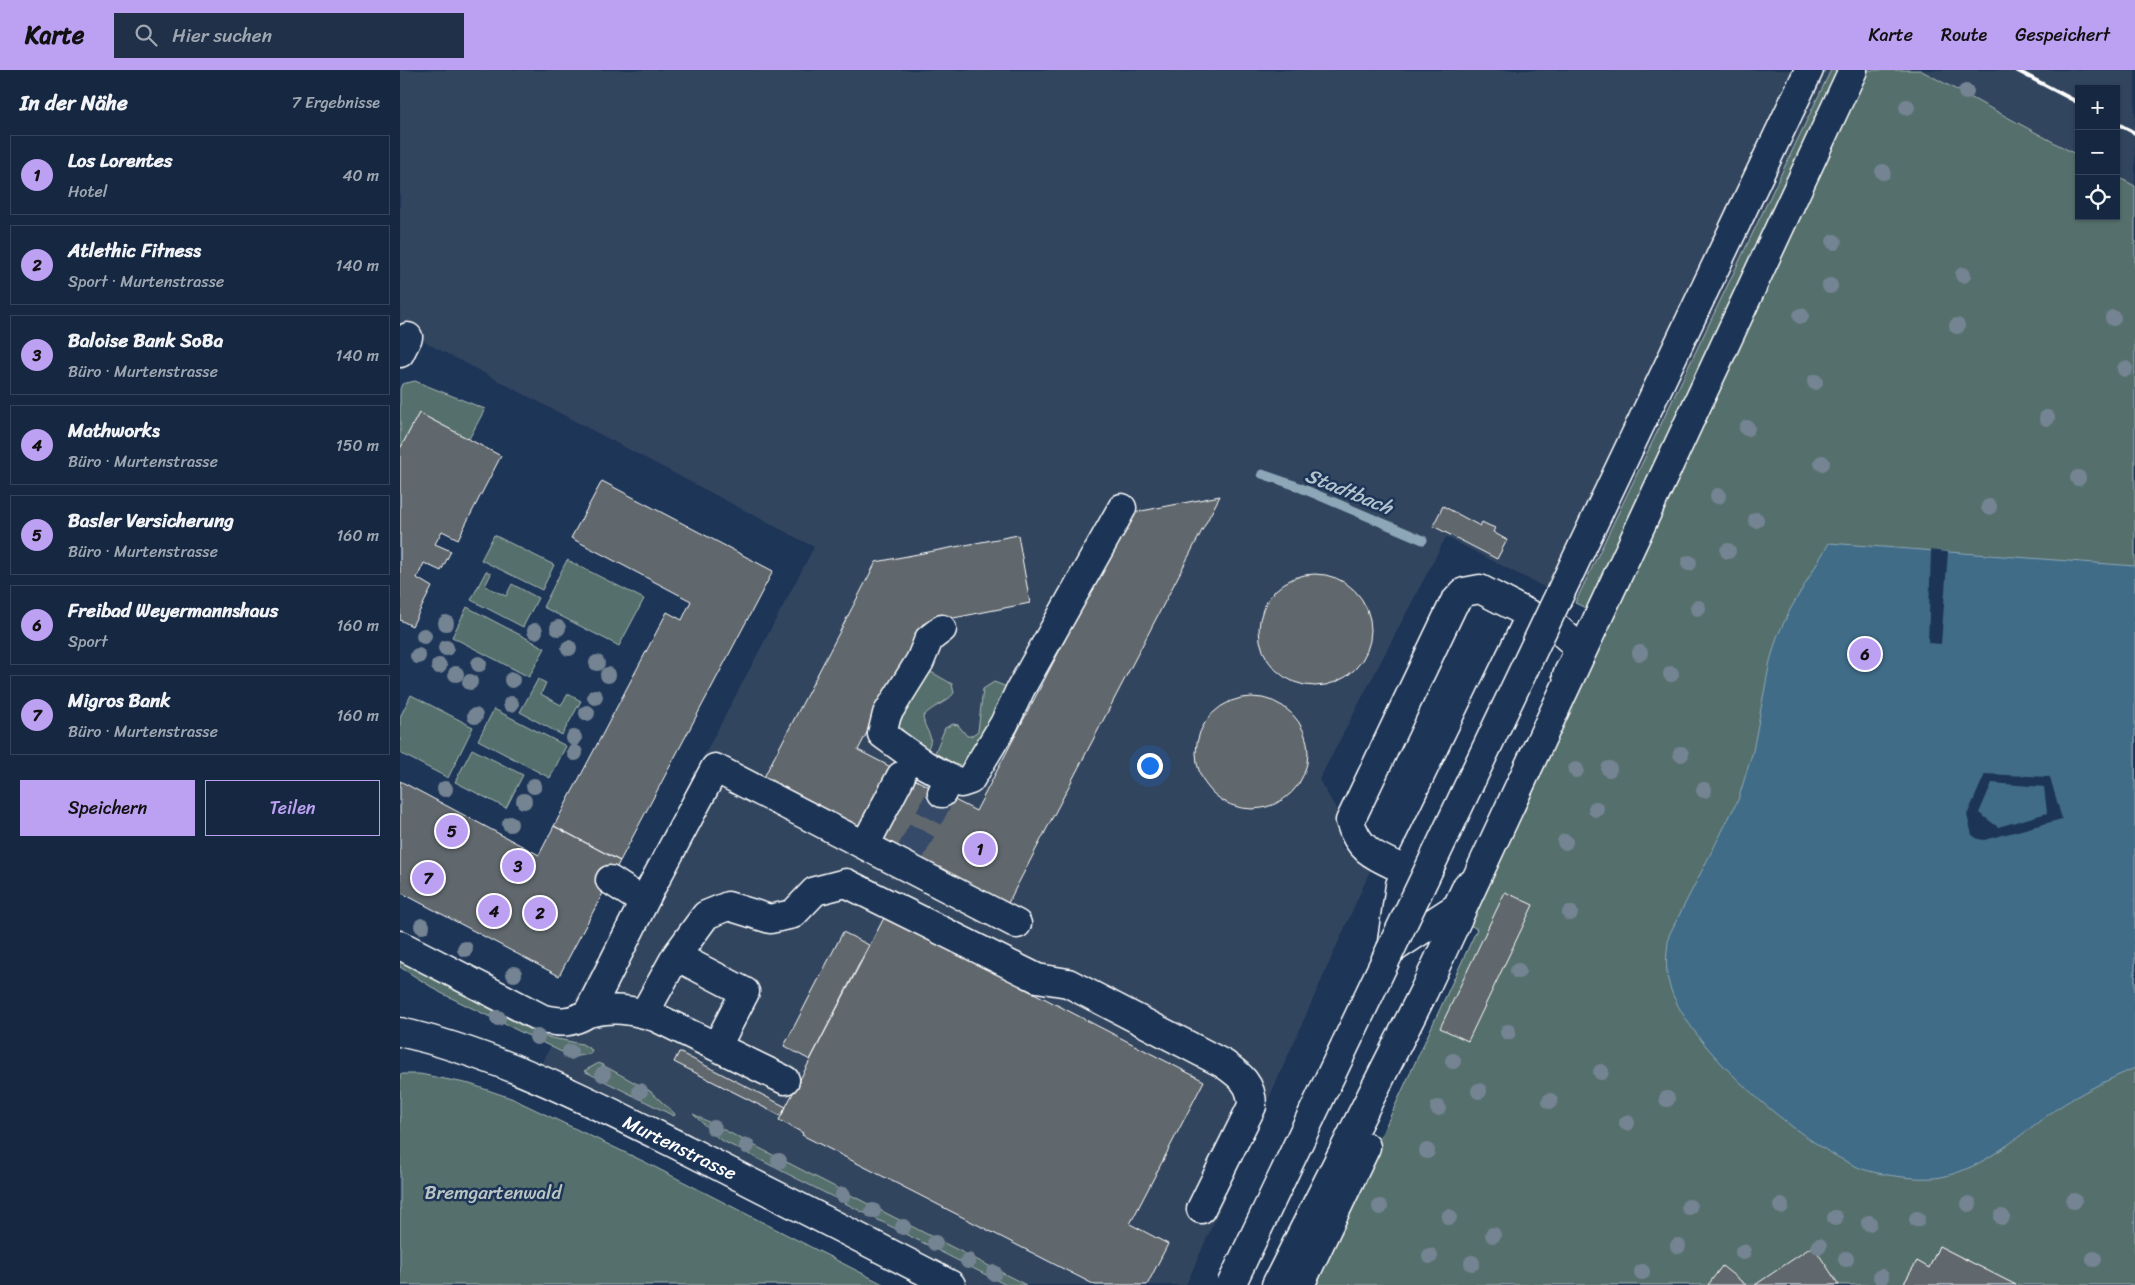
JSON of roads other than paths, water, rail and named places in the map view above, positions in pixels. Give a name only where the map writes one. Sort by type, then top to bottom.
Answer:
[{"type":"main road","points":[[1231,1285],[1809,70]]},
{"type":"main road","points":[[1276,1285],[1424,991],[1853,70]]},
{"type":"main road","points":[[942,629],[929,639],[920,661],[887,714],[882,734],[925,765],[946,786],[970,780],[1004,724],[1020,690],[1122,508]]},
{"type":"main road","points":[[1391,950],[1457,907],[1576,657],[1576,645],[1558,629],[1480,589],[1464,592],[1447,616],[1350,820],[1354,835],[1361,846],[1407,871]]},
{"type":"main road","points":[[1245,1285],[1312,1141],[1331,1086],[1391,950],[1400,885],[1530,616]]},
{"type":"main road","points":[[588,1014],[644,902],[715,768],[865,846],[906,860],[1016,924]]},
{"type":"main road","points":[[865,846],[901,776]]},
{"type":"main road","points":[[610,880],[644,902]]},
{"type":"main road","points":[[644,1014],[676,956],[706,916],[728,906],[770,919],[793,914],[815,891],[846,883],[1038,978],[1068,983],[1224,1064],[1247,1085],[1252,1094],[1252,1106],[1249,1116],[1201,1209]]},
{"type":"main road","points":[[400,945],[543,1019],[569,1022],[609,1008],[633,1010],[655,1017],[785,1080]]},
{"type":"main road","points":[[676,956],[745,992],[717,1046]]},
{"type":"main road","points":[[1300,1285],[1377,1125],[1424,991]]},
{"type":"main road","name":"Murtenstrasse","points":[[400,1032],[450,1045],[496,1061],[546,1082],[655,1134],[951,1285]]},
{"type":"waterway","name":"Stadtbach","points":[[1262,474],[1294,485],[1423,540]]},
{"type":"tunnel","points":[[909,855],[942,793]]},
{"type":"railway","points":[[2016,70],[2075,101]]},
{"type":"railway","points":[[2120,125],[2135,133]]},
{"type":"place","name":"Freibad Weyermannshaus","points":[[1865,654]]},
{"type":"place","name":"Basler Versicherung","points":[[452,831]]},
{"type":"place","name":"Los Lorentes","points":[[980,849]]},
{"type":"place","name":"Baloise Bank SoBa","points":[[518,866]]},
{"type":"place","name":"Migros Bank","points":[[428,878]]},
{"type":"place","name":"Mathworks","points":[[494,911]]},
{"type":"place","name":"Atlethic Fitness","points":[[540,913]]},
{"type":"park label","name":"Bremgartenwald","points":[[493,1192]]}]
